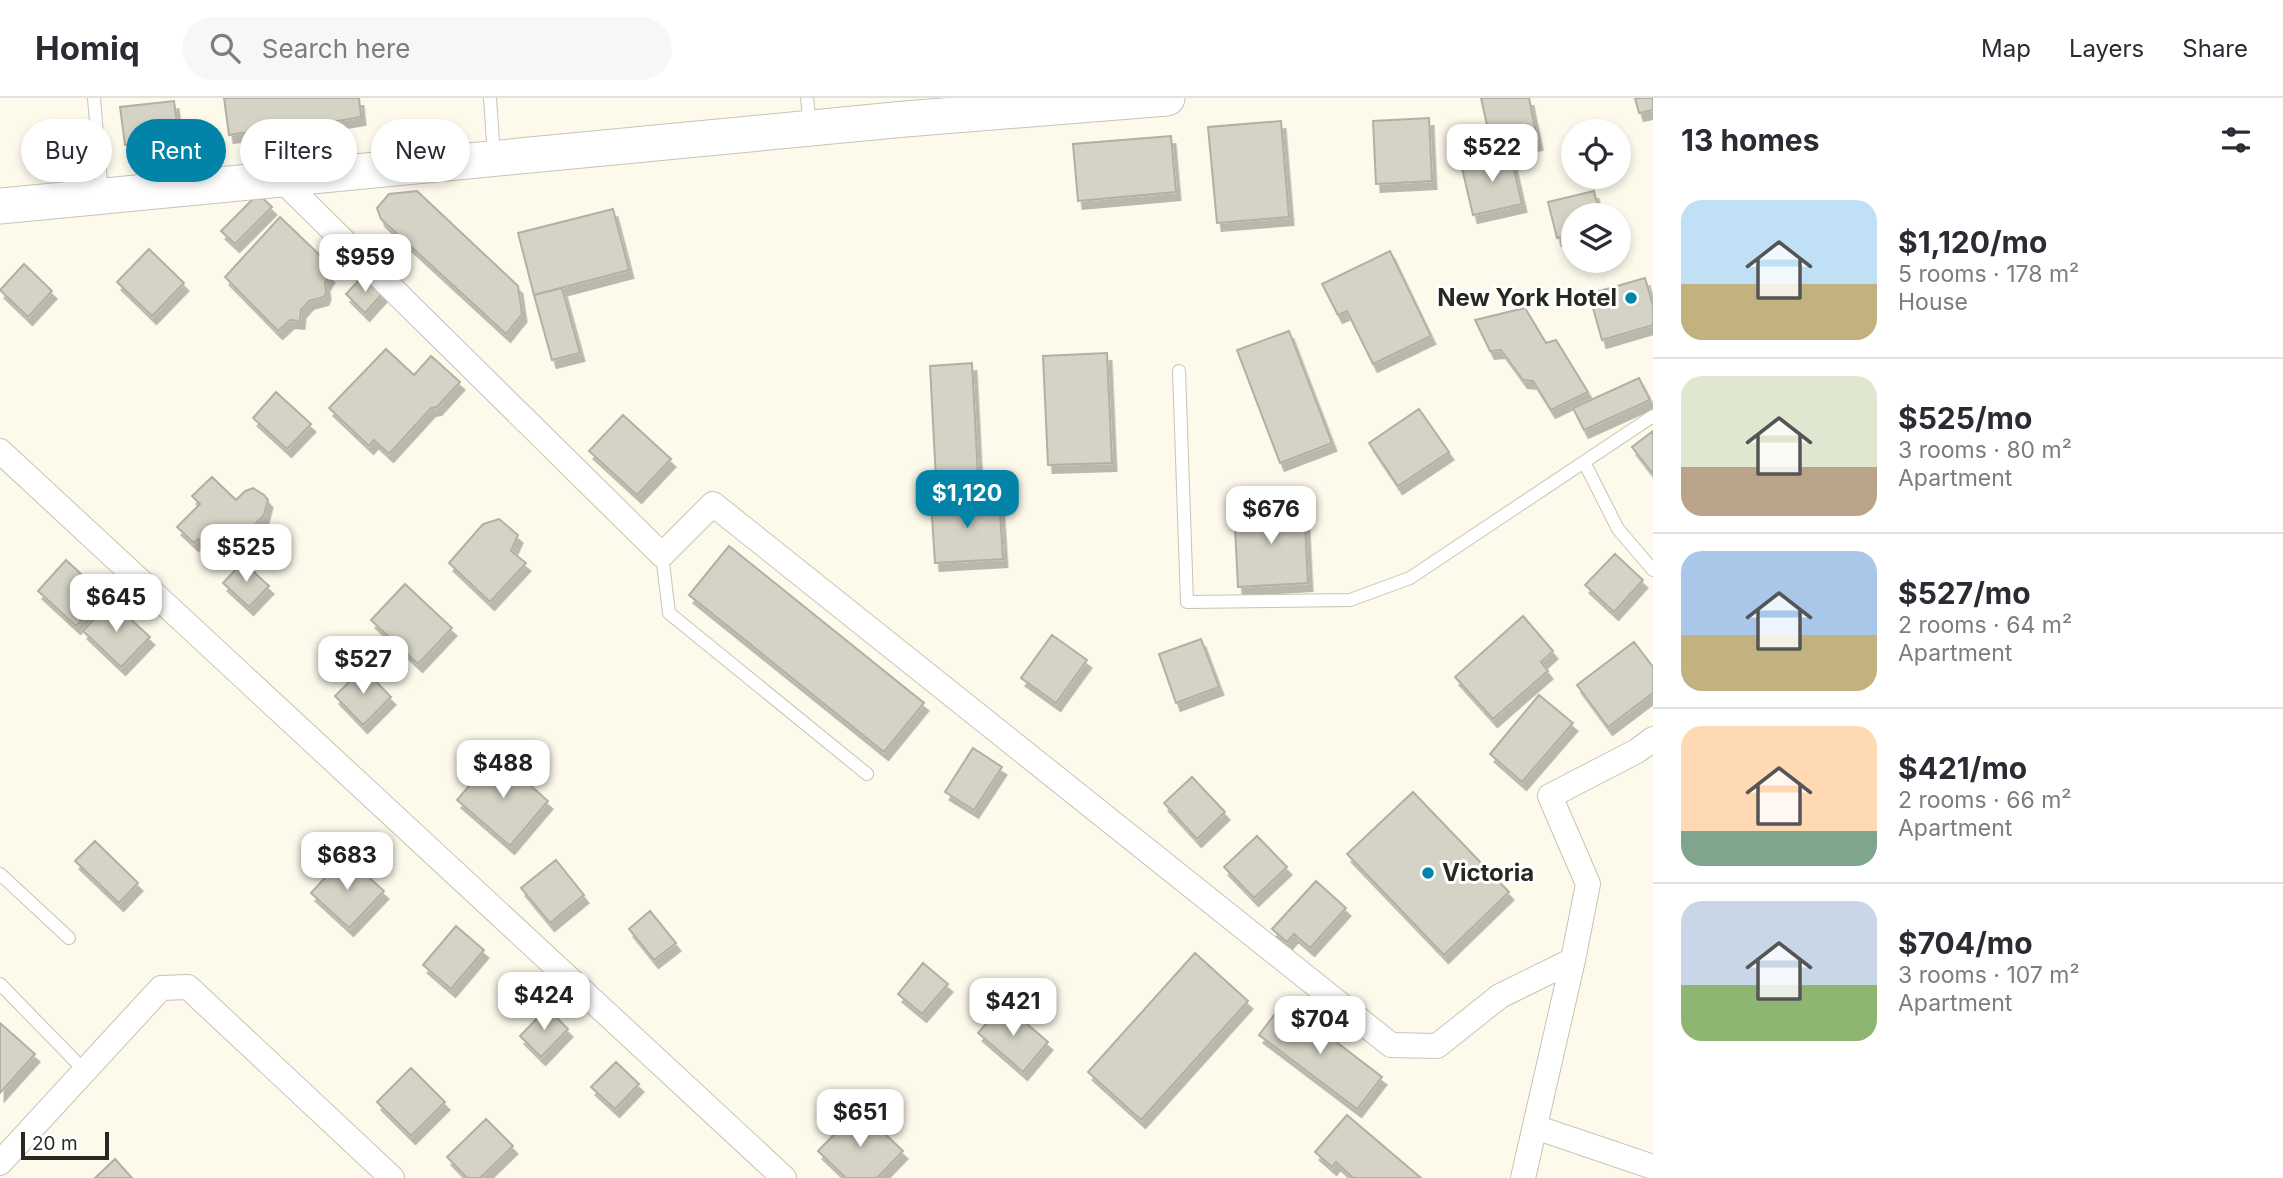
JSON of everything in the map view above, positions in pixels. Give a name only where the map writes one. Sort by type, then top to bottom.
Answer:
[{"type":"street","points":[[357,173],[494,160],[808,113],[905,114],[1167,98]]},
{"type":"street","points":[[0,206],[258,182]]},
{"type":"street","points":[[284,182],[663,555],[713,504],[1391,1045],[1437,1046],[1500,996],[1573,960]]},
{"type":"street","points":[[0,451],[784,1178]]},
{"type":"street","points":[[1523,1178],[1588,884],[1550,796],[1637,751],[1653,739]]},
{"type":"street","points":[[0,1163],[161,988],[188,987],[392,1178]]},
{"type":"street","points":[[1535,1127],[1653,1167]]},
{"type":"lane","points":[[94,98],[102,195]]},
{"type":"lane","points":[[490,98],[494,160]]},
{"type":"lane","points":[[1179,371],[1187,602],[1350,600],[1410,578],[1653,416]]},
{"type":"lane","points":[[1584,462],[1618,529],[1653,570]]},
{"type":"lane","points":[[663,555],[668,613],[867,774]]},
{"type":"lane","points":[[0,874],[69,939]]},
{"type":"lane","points":[[0,984],[85,1071]]},
{"type":"building","points":[[224,98],[359,98],[361,117],[240,119],[240,133],[229,135]]},
{"type":"building","points":[[1481,98],[1529,98],[1538,142],[1493,152]]},
{"type":"building","points":[[1635,98],[1653,98],[1653,110],[1639,113]]},
{"type":"building","points":[[174,101],[176,119],[126,119],[125,145],[120,107]]},
{"type":"building","points":[[1429,118],[1432,181],[1376,184],[1373,121]]},
{"type":"building","points":[[1281,121],[1289,217],[1217,223],[1208,127]]},
{"type":"building","points":[[1171,136],[1176,192],[1078,201],[1073,144]]},
{"type":"building","points":[[1510,152],[1522,204],[1473,215],[1461,164]]},
{"type":"building","points":[[417,191],[518,286],[522,314],[506,334],[381,219],[377,208],[389,194]]},
{"type":"building","points":[[1594,191],[1597,203],[1561,203],[1561,237],[1557,238],[1548,202]]},
{"type":"building","points":[[258,194],[272,207],[235,244],[221,231]]},
{"type":"building","points":[[613,209],[629,270],[534,295],[518,233]]},
{"type":"building","points":[[280,217],[328,263],[324,267],[330,275],[325,283],[324,297],[309,301],[301,310],[300,321],[290,320],[278,331],[225,277]]},
{"type":"building","points":[[149,249],[184,283],[152,316],[117,282]]},
{"type":"building","points":[[1390,251],[1431,336],[1373,364],[1347,311],[1338,315],[1322,284]]},
{"type":"building","points":[[24,264],[52,291],[28,317],[0,290]]},
{"type":"building","points":[[364,275],[383,293],[365,313],[346,294]]},
{"type":"building","points":[[1645,278],[1653,306],[1653,325],[1602,340],[1589,294]]},
{"type":"building","points":[[562,288],[580,353],[552,360],[534,295]]},
{"type":"building","points":[[1525,308],[1546,343],[1556,340],[1588,392],[1551,410],[1533,381],[1523,380],[1501,350],[1490,351],[1475,320]]},
{"type":"building","points":[[1289,331],[1332,443],[1280,463],[1237,350]]},
{"type":"building","points":[[386,349],[414,375],[431,356],[460,382],[437,407],[431,408],[389,454],[374,440],[369,446],[329,408]]},
{"type":"building","points":[[1107,353],[1112,463],[1048,465],[1043,356]]},
{"type":"building","points":[[972,363],[979,495],[937,498],[930,366]]},
{"type":"building","points":[[1639,378],[1650,400],[1584,430],[1573,408]]},
{"type":"building","points":[[276,392],[311,424],[287,449],[253,418]]},
{"type":"building","points":[[1419,409],[1449,452],[1398,486],[1369,443]]},
{"type":"building","points":[[623,415],[671,459],[637,495],[589,451]]},
{"type":"building","points":[[1653,431],[1653,474],[1632,447]]},
{"type":"building","points":[[212,477],[236,500],[245,491],[253,488],[268,500],[264,515],[219,561],[198,539],[194,543],[177,527],[200,504],[192,496]]},
{"type":"building","points":[[999,497],[1003,559],[935,563],[931,502]]},
{"type":"building","points":[[1304,505],[1308,583],[1238,587],[1234,508]]},
{"type":"building","points":[[499,519],[518,535],[511,551],[526,563],[490,602],[449,563],[483,524]]},
{"type":"building","points":[[729,546],[924,703],[884,752],[689,595]]},
{"type":"building","points":[[1615,554],[1643,580],[1614,612],[1585,585]]},
{"type":"building","points":[[66,560],[105,596],[76,626],[38,591]]},
{"type":"building","points":[[243,562],[269,586],[249,607],[223,583]]},
{"type":"building","points":[[405,584],[452,628],[418,664],[371,620]]},
{"type":"building","points":[[111,601],[150,637],[121,667],[83,631]]},
{"type":"building","points":[[1523,616],[1553,651],[1541,662],[1548,671],[1493,719],[1455,677]]},
{"type":"building","points":[[1052,635],[1087,660],[1056,703],[1021,678]]},
{"type":"building","points":[[1201,639],[1219,687],[1176,703],[1159,654]]},
{"type":"building","points":[[1634,642],[1653,667],[1653,693],[1608,727],[1577,685]]},
{"type":"building","points":[[363,668],[391,697],[363,725],[335,696]]},
{"type":"building","points":[[1539,695],[1573,723],[1522,782],[1490,754]]},
{"type":"building","points":[[973,748],[1002,767],[974,810],[945,792]]},
{"type":"building","points":[[496,755],[548,801],[510,846],[457,800]]},
{"type":"building","points":[[1192,777],[1225,812],[1197,839],[1164,803]]},
{"type":"building","name":"Victoria","points":[[1413,792],[1509,892],[1444,955],[1347,854]]},
{"type":"building","points":[[1257,836],[1287,867],[1254,898],[1224,867]]},
{"type":"building","points":[[95,841],[138,883],[119,903],[75,861]]},
{"type":"building","points":[[345,856],[384,891],[349,928],[311,893]]},
{"type":"building","points":[[556,860],[584,895],[550,923],[521,888]]},
{"type":"building","points":[[1316,881],[1346,908],[1310,948],[1294,934],[1287,942],[1272,929]]},
{"type":"building","points":[[650,911],[676,943],[654,960],[629,929]]},
{"type":"building","points":[[456,926],[484,950],[451,989],[423,965]]},
{"type":"building","points":[[1195,953],[1248,1001],[1141,1120],[1088,1072]]},
{"type":"building","points":[[923,963],[948,984],[922,1014],[898,994]]},
{"type":"building","points":[[1284,1002],[1382,1077],[1357,1109],[1259,1035]]},
{"type":"building","points":[[1004,1004],[1048,1042],[1023,1072],[978,1033]]},
{"type":"building","points":[[547,1008],[568,1029],[541,1057],[520,1036]]},
{"type":"building","points":[[0,1023],[35,1054],[0,1093]]},
{"type":"building","points":[[616,1062],[639,1084],[615,1109],[591,1087]]},
{"type":"building","points":[[411,1068],[445,1102],[411,1136],[377,1102]]},
{"type":"building","points":[[859,1109],[903,1151],[877,1178],[846,1178],[818,1151]]},
{"type":"building","points":[[1347,1115],[1421,1178],[1353,1178],[1336,1162],[1332,1167],[1315,1152]]},
{"type":"building","points":[[486,1119],[513,1146],[480,1178],[467,1178],[447,1157]]},
{"type":"building","points":[[115,1159],[132,1178],[95,1178]]},
{"type":"place","name":"New York Hotel","points":[[1631,298]]},
{"type":"place","name":"Victoria","points":[[1428,873]]}]
